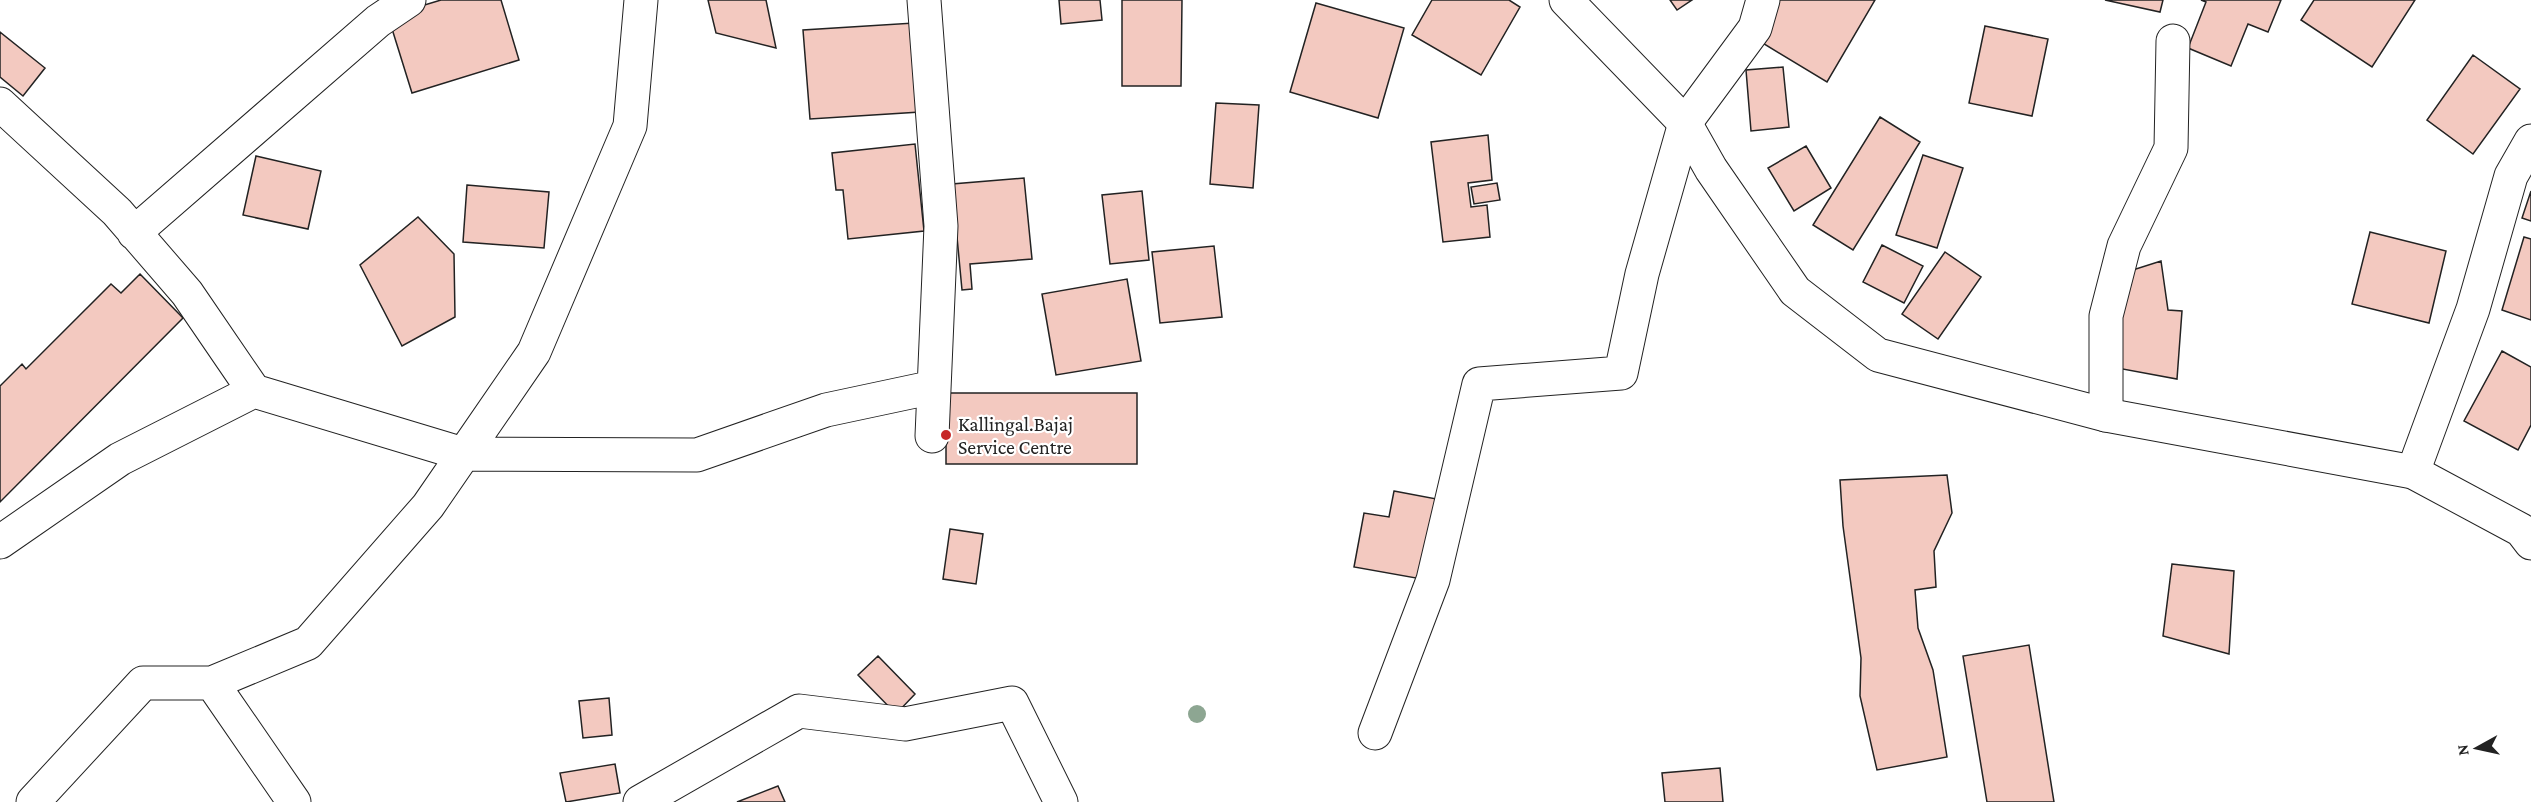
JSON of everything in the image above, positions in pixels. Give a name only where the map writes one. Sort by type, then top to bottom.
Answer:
[{"type":"street","points":[[134,233],[378,21],[409,0]]},
{"type":"street","points":[[33,802],[143,683],[212,683],[308,643],[428,506],[534,352],[630,126],[641,0]]},
{"type":"street","points":[[924,0],[942,226],[932,436]]},
{"type":"street","points":[[1566,0],[1685,123],[1711,169],[1795,291],[1878,355],[2106,415],[2413,472],[2521,530],[2531,543]]},
{"type":"street","points":[[1375,734],[1433,580],[1479,384],[1621,373],[1642,274],[1685,123],[1755,28],[1763,0]]},
{"type":"street","points":[[2106,415],[2106,316],[2124,246],[2171,148],[2173,41]]},
{"type":"street","points":[[0,104],[117,212],[187,293],[254,391],[463,454],[697,455],[826,410],[934,387]]},
{"type":"street","points":[[2413,472],[2473,309],[2511,176],[2531,141]]},
{"type":"street","points":[[0,543],[120,459],[254,391]]},
{"type":"street","points":[[212,683],[294,802]]},
{"type":"street","points":[[640,802],[799,711],[905,723],[1012,703],[1061,802]]},
{"type":"building","points":[[441,0],[501,0],[519,60],[412,93],[388,16]]},
{"type":"building","points":[[708,0],[766,0],[776,48],[716,33]]},
{"type":"building","points":[[1059,0],[1100,0],[1102,20],[1061,24]]},
{"type":"building","points":[[1122,0],[1182,0],[1181,86],[1122,86]]},
{"type":"building","points":[[1432,0],[1509,0],[1520,7],[1481,75],[1412,35]]},
{"type":"building","points":[[1670,0],[1692,0],[1677,10]]},
{"type":"building","points":[[1779,0],[1875,0],[1827,82],[1756,39]]},
{"type":"building","points":[[2105,0],[2163,0],[2160,12]]},
{"type":"building","points":[[2201,0],[2281,0],[2268,32],[2248,24],[2231,66],[2188,48],[2206,2]]},
{"type":"building","points":[[2314,0],[2415,0],[2372,67],[2301,20]]},
{"type":"building","points":[[1316,3],[1404,28],[1378,118],[1290,92]]},
{"type":"building","points":[[914,23],[920,112],[810,119],[803,30]]},
{"type":"building","points":[[1985,26],[2048,39],[2032,116],[1969,103]]},
{"type":"building","points":[[0,32],[45,68],[23,96],[0,77]]},
{"type":"building","points":[[2473,55],[2520,89],[2473,154],[2427,120]]},
{"type":"building","points":[[1783,67],[1789,127],[1751,131],[1746,70]]},
{"type":"building","points":[[1216,103],[1259,105],[1253,188],[1210,184]]},
{"type":"building","points":[[1880,117],[1920,142],[1853,250],[1813,225]]},
{"type":"building","points":[[1488,135],[1492,180],[1468,183],[1471,207],[1487,205],[1490,237],[1443,242],[1431,142]]},
{"type":"building","points":[[915,144],[924,231],[848,239],[843,190],[836,190],[832,153]]},
{"type":"building","points":[[1806,146],[1831,188],[1794,211],[1768,168]]},
{"type":"building","points":[[1923,155],[1963,168],[1937,248],[1896,235]]},
{"type":"building","points":[[256,156],[321,171],[308,229],[243,215]]},
{"type":"building","points":[[1024,178],[1032,259],[970,264],[972,289],[962,290],[952,184]]},
{"type":"building","points":[[1497,183],[1500,200],[1474,204],[1471,187]]},
{"type":"building","points":[[467,185],[549,192],[544,248],[463,242]]},
{"type":"building","points":[[1142,191],[1149,260],[1110,264],[1102,195]]},
{"type":"building","points":[[2531,191],[2531,221],[2522,218]]},
{"type":"building","points":[[418,217],[454,254],[455,317],[402,346],[360,265]]},
{"type":"building","points":[[2370,232],[2446,251],[2429,323],[2352,304]]},
{"type":"building","points":[[2524,237],[2531,239],[2531,320],[2502,310]]},
{"type":"building","points":[[1882,245],[1923,266],[1904,303],[1863,282]]},
{"type":"building","points":[[1214,246],[1222,317],[1160,323],[1152,252]]},
{"type":"building","points":[[1945,252],[1981,277],[1938,339],[1902,314]]},
{"type":"building","points":[[2161,261],[2168,310],[2182,311],[2177,379],[2117,368],[2120,274]]},
{"type":"building","points":[[140,274],[183,318],[0,502],[0,386],[22,364],[26,369],[111,284],[121,293]]},
{"type":"building","points":[[1127,279],[1141,361],[1056,375],[1042,294]]},
{"type":"building","points":[[2502,351],[2531,367],[2531,425],[2518,450],[2464,421]]},
{"type":"building","points":[[946,393],[1137,393],[1137,464],[946,464]]},
{"type":"building","points":[[1947,475],[1952,513],[1934,551],[1936,587],[1915,590],[1918,628],[1933,670],[1947,757],[1877,770],[1860,696],[1861,658],[1843,526],[1840,480]]},
{"type":"building","points":[[1394,491],[1442,500],[1427,580],[1354,567],[1364,513],[1389,517]]},
{"type":"building","points":[[950,529],[983,534],[976,584],[943,579]]},
{"type":"building","points":[[2172,564],[2234,571],[2229,654],[2163,636]]},
{"type":"building","points":[[2029,645],[2054,802],[1987,802],[1963,656]]},
{"type":"building","points":[[878,656],[915,694],[896,714],[858,675]]},
{"type":"building","points":[[609,698],[612,735],[583,738],[579,701]]},
{"type":"building","points":[[615,764],[620,793],[566,802],[560,773]]},
{"type":"building","points":[[1720,768],[1723,802],[1665,802],[1662,773]]},
{"type":"building","points":[[778,786],[785,802],[737,802]]},
{"type":"place","name":"Kallingal.Bajaj Service Centre","points":[[946,435]]}]
